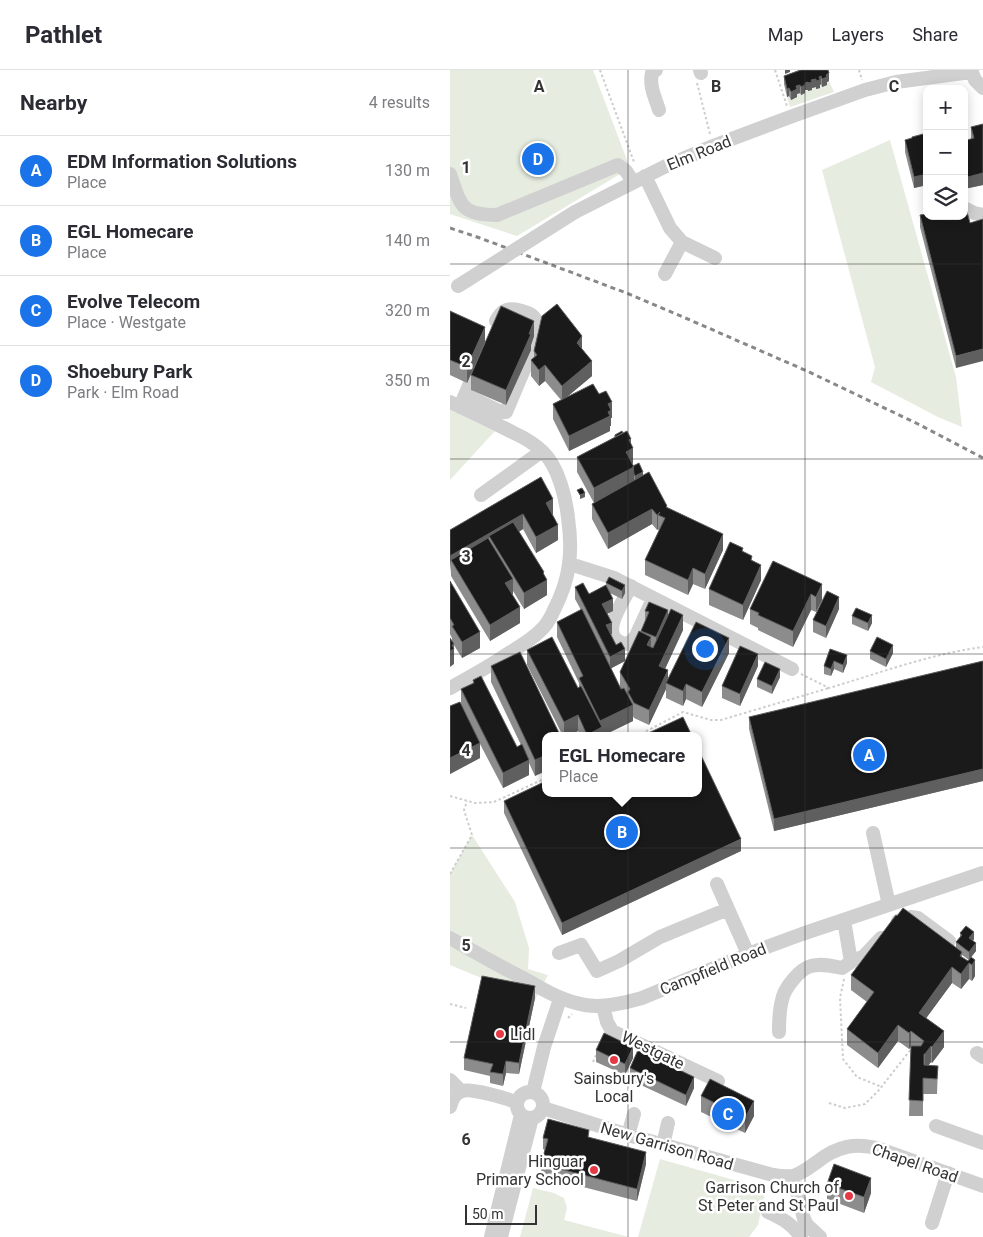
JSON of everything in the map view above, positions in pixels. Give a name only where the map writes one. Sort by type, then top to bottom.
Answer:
[{"type":"street","points":[[656,70],[652,73],[650,80],[659,110]]},
{"type":"street","name":"Elm Road","points":[[454,288],[575,212],[639,179],[713,146],[877,86],[971,71]]},
{"type":"street","points":[[971,71],[975,80],[983,88]]},
{"type":"street","points":[[450,174],[461,204],[466,209],[472,213],[497,215],[618,165],[639,179],[670,228],[682,242],[715,258]]},
{"type":"street","points":[[968,210],[983,215]]},
{"type":"street","points":[[665,274],[682,242]]},
{"type":"street","points":[[459,402],[506,412],[539,334],[539,326],[535,318],[527,312],[514,308],[500,313],[490,335]]},
{"type":"street","points":[[459,402],[484,352]]},
{"type":"street","points":[[450,688],[527,642],[540,631],[552,615],[561,598],[570,564],[571,540],[562,486],[545,453],[530,441],[459,402]]},
{"type":"street","points":[[481,495],[542,451]]},
{"type":"street","points":[[570,564],[614,578],[792,669]]},
{"type":"street","points":[[630,586],[611,626],[616,639],[621,643],[631,642],[636,636],[654,598]]},
{"type":"street","points":[[873,834],[889,905]]},
{"type":"street","name":"Campfield Road","points":[[450,938],[560,998],[586,1005],[603,1006],[642,998],[748,954],[983,873]]},
{"type":"street","points":[[717,884],[748,954]]},
{"type":"street","points":[[559,953],[581,945],[596,971],[619,961],[660,937],[728,909]]},
{"type":"street","points":[[778,1032],[782,998],[801,971],[811,966],[823,964],[842,968],[864,956],[892,925],[911,916],[918,918],[949,941]]},
{"type":"street","points":[[844,920],[849,963]]},
{"type":"street","points":[[533,1092],[544,1047],[560,998]]},
{"type":"street","name":"Westgate","points":[[603,1006],[607,1022],[612,1031],[718,1081]]},
{"type":"street","points":[[450,1080],[461,1091]]},
{"type":"street","points":[[450,1107],[452,1099],[461,1091],[469,1090],[503,1098],[523,1112],[538,1116],[543,1108],[542,1100],[540,1096],[533,1092],[523,1094],[519,1098],[523,1112],[501,1237]]},
{"type":"street","name":"New Garrison Road","points":[[543,1108],[628,1135],[763,1173],[793,1176]]},
{"type":"street","points":[[491,1237],[523,1112]]},
{"type":"street","points":[[628,1135],[634,1114]]},
{"type":"street","points":[[663,1145],[668,1123]]},
{"type":"street","points":[[936,1126],[983,1143]]},
{"type":"street","name":"Chapel Road","points":[[793,1176],[803,1172],[829,1153],[841,1148],[867,1145],[983,1186]]},
{"type":"street","points":[[932,1223],[948,1173]]},
{"type":"street","points":[[793,1176],[809,1235]]},
{"type":"street","points":[[768,1212],[809,1235]]},
{"type":"path","points":[[600,70],[639,179]]},
{"type":"path","points":[[775,70],[790,117]]},
{"type":"path","points":[[700,71],[696,78],[713,146]]},
{"type":"path","points":[[645,732],[683,712],[711,720],[721,720],[932,657],[958,650],[983,647]]},
{"type":"path","points":[[792,669],[829,688]]},
{"type":"path","points":[[450,796],[475,803],[494,802],[542,780]]},
{"type":"path","points":[[450,874],[472,835],[464,810],[467,801]]},
{"type":"path","points":[[849,963],[840,998],[843,1058],[857,1077],[882,1087]]},
{"type":"path","points":[[450,1004],[466,1008]]},
{"type":"path","points":[[568,1018],[575,1014]]},
{"type":"path","points":[[829,1103],[845,1108],[866,1104],[882,1087],[912,1048]]},
{"type":"path","points":[[593,1062],[597,1054]]},
{"type":"shaded area","points":[[450,70],[593,70],[630,168],[517,236],[450,214]]},
{"type":"shaded area","points":[[829,81],[834,92],[790,107],[787,97],[789,96],[791,99],[796,94],[805,93],[808,89],[808,91],[811,91],[811,88],[819,88],[821,84],[822,87]]},
{"type":"shaded area","points":[[890,140],[956,377],[962,427],[938,417],[871,382],[875,367],[822,170]]},
{"type":"shaded area","points":[[450,410],[495,431],[450,480]]},
{"type":"shaded area","points":[[472,835],[515,902],[529,948],[528,969],[548,975],[535,1000],[450,965],[450,874]]},
{"type":"shaded area","points":[[660,1159],[766,1189],[758,1225],[749,1237],[638,1237]]},
{"type":"shaded area","points":[[533,1188],[554,1193],[564,1198],[567,1208],[564,1220],[629,1237],[520,1237]]},
{"type":"building","points":[[801,70],[828,70],[829,73],[826,75],[827,77],[822,79],[821,76],[819,77],[820,80],[811,80],[812,82],[805,83],[801,87],[800,85],[796,86],[797,89],[791,92],[789,88],[787,89],[784,76]]},
{"type":"building","points":[[983,124],[983,173],[968,177],[968,140],[974,138],[971,127]]},
{"type":"building","points":[[923,134],[923,175],[914,177],[905,140]]},
{"type":"building","points":[[920,215],[923,215],[923,220],[968,220],[968,215],[970,223],[983,219],[983,349],[956,356]]},
{"type":"building","points":[[557,304],[582,336],[577,343],[592,361],[562,386],[545,365],[539,370],[531,360],[537,355],[534,351],[542,316]]},
{"type":"building","points":[[501,306],[534,321],[529,334],[531,334],[506,390],[471,375]]},
{"type":"building","points":[[450,311],[485,327],[467,367],[450,360]]},
{"type":"building","points":[[593,384],[599,394],[606,391],[612,402],[608,404],[611,410],[608,412],[610,416],[569,436],[553,404]]},
{"type":"building","points":[[622,431],[623,433],[615,437],[615,435]]},
{"type":"building","points":[[627,431],[633,448],[626,452],[634,467],[594,488],[577,457]]},
{"type":"building","points":[[639,463],[643,472],[635,476],[633,466]]},
{"type":"building","points":[[649,472],[666,507],[723,534],[705,574],[693,568],[688,580],[645,560],[665,518],[658,515],[660,512],[657,515],[652,509],[608,533],[592,504]]},
{"type":"building","points":[[541,477],[553,499],[546,503],[558,525],[536,537],[523,514],[450,556],[450,530]]},
{"type":"building","points":[[582,488],[585,493],[580,495],[577,490]]},
{"type":"building","points":[[513,522],[547,580],[524,593],[489,536]]},
{"type":"building","points":[[488,538],[513,579],[505,583],[520,607],[490,625],[451,560]]},
{"type":"building","points":[[730,542],[743,548],[742,551],[752,556],[751,560],[761,565],[743,605],[709,589]]},
{"type":"building","points":[[773,561],[822,584],[816,597],[811,594],[793,631],[758,615],[759,613],[750,609]]},
{"type":"building","points":[[609,577],[625,585],[622,591],[606,583]]},
{"type":"building","points":[[450,581],[480,632],[462,642],[452,626],[454,625],[450,618]]},
{"type":"building","points":[[583,583],[589,594],[606,585],[613,599],[602,604],[612,623],[606,625],[616,645],[621,642],[625,649],[610,657],[575,587]]},
{"type":"building","points":[[827,591],[839,597],[826,626],[813,620]]},
{"type":"building","points":[[649,602],[668,610],[656,637],[641,631],[649,612],[645,611]]},
{"type":"building","points":[[856,608],[872,615],[868,623],[852,616]]},
{"type":"building","points":[[582,609],[621,689],[624,688],[633,705],[600,721],[579,678],[583,676],[557,622]]},
{"type":"building","points":[[671,609],[683,615],[659,666],[668,670],[649,710],[634,703],[628,692],[630,689],[620,672],[639,631],[651,637],[647,645],[653,648]]},
{"type":"building","points":[[696,622],[729,638],[702,692],[686,684],[683,691],[666,683]]},
{"type":"building","points":[[552,637],[578,688],[581,686],[602,727],[593,732],[586,732],[578,715],[564,722],[527,650]]},
{"type":"building","points":[[877,637],[893,645],[886,659],[870,651]]},
{"type":"building","points":[[450,638],[454,644],[452,645],[454,649],[450,651]]},
{"type":"building","points":[[740,646],[758,654],[740,694],[722,686]]},
{"type":"building","points":[[830,649],[847,655],[843,665],[834,661],[831,669],[824,666]]},
{"type":"building","points":[[520,652],[559,732],[542,732],[542,757],[535,760],[491,666]]},
{"type":"building","points":[[983,661],[983,769],[774,819],[749,717]]},
{"type":"building","points":[[765,662],[780,669],[772,686],[757,679]]},
{"type":"building","points":[[481,676],[517,747],[522,744],[529,760],[503,773],[461,689],[474,683],[473,680]]},
{"type":"building","points":[[460,702],[480,743],[450,758],[450,706]]},
{"type":"building","points":[[683,717],[690,732],[651,732]]},
{"type":"building","points":[[702,757],[741,839],[562,923],[504,801],[542,783],[542,797],[702,797]]},
{"type":"building","points":[[903,908],[962,952],[960,956],[968,961],[971,957],[975,960],[972,965],[969,963],[961,974],[952,967],[919,1013],[944,1031],[924,1054],[924,1065],[938,1066],[937,1079],[923,1078],[923,1101],[909,1100],[911,1046],[921,1046],[924,1041],[911,1031],[909,1033],[898,1025],[878,1053],[847,1029],[874,992],[851,975]]},
{"type":"building","points":[[966,926],[974,932],[969,938],[976,943],[969,952],[956,942]]},
{"type":"building","name":"Lidl","points":[[482,976],[535,986],[519,1063],[506,1061],[503,1074],[490,1072],[493,1064],[464,1058]]},
{"type":"building","points":[[604,1033],[633,1047],[625,1064],[596,1050]]},
{"type":"building","points":[[638,1050],[694,1077],[686,1095],[630,1068]]},
{"type":"building","points":[[710,1079],[754,1101],[745,1118],[701,1096]]},
{"type":"building","name":"Hinguar Primary School","points":[[548,1119],[589,1130],[588,1137],[646,1152],[637,1189],[541,1164],[548,1139],[543,1138]]},
{"type":"building","points":[[834,1164],[871,1178],[864,1197],[827,1184]]},
{"type":"railway","points":[[450,228],[629,294],[690,320],[807,371],[918,424],[983,458]]},
{"type":"place","name":"Shoebury Park","points":[[538,159]]},
{"type":"place","name":"EDM Information Solutions","points":[[869,755]]},
{"type":"place","name":"EGL Homecare","points":[[622,832]]},
{"type":"place","name":"Lidl","points":[[500,1034]]},
{"type":"place","name":"Sainsbury's Local","points":[[614,1060]]},
{"type":"place","name":"Evolve Telecom","points":[[728,1114]]},
{"type":"place","name":"Hinguar Primary School","points":[[594,1170]]},
{"type":"place","name":"Garrison Church of St Peter and St Paul","points":[[849,1196]]}]
